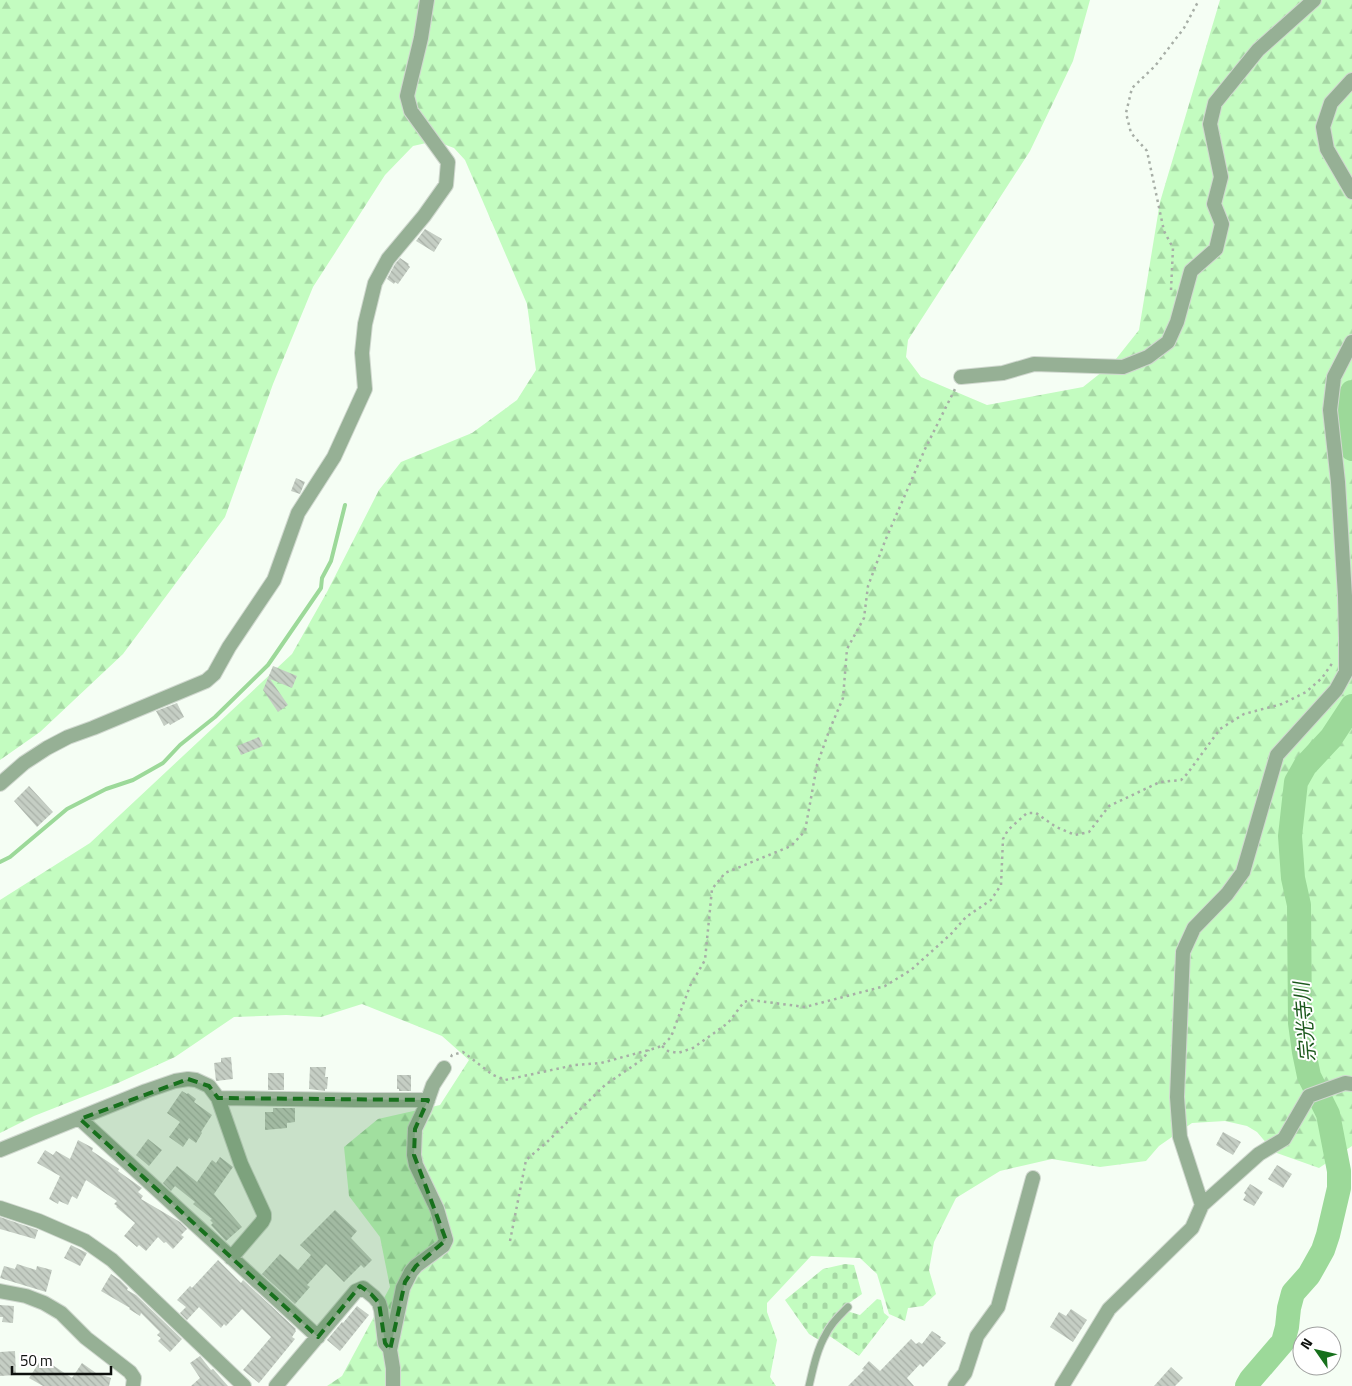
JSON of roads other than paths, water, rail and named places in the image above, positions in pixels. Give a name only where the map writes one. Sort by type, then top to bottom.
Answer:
[{"type":"street","points":[[0,784],[24,763],[68,737],[206,682],[214,674],[229,646],[274,580],[298,513],[334,457],[365,389],[362,354],[365,324],[375,284],[388,259],[424,216],[446,185],[448,162],[411,111],[407,96],[421,38],[427,0]]},
{"type":"street","points":[[961,377],[1003,373],[1034,364],[1123,367],[1148,357],[1168,342],[1177,322],[1191,271],[1216,249],[1222,224],[1214,204],[1221,177],[1210,124],[1215,103],[1258,50],[1314,0]]},
{"type":"street","points":[[1352,80],[1331,103],[1323,127],[1327,149],[1352,192]]},
{"type":"street","points":[[1202,1205],[1180,1137],[1177,1097],[1184,952],[1194,928],[1227,894],[1242,872],[1277,755],[1336,690],[1346,672],[1345,596],[1338,482],[1330,410],[1334,377],[1352,342]]},
{"type":"street","points":[[394,1386],[390,1350],[405,1282],[416,1266],[443,1246],[446,1240],[437,1209],[416,1165],[414,1155],[415,1129],[433,1085],[444,1068]]},
{"type":"street","points":[[0,1150],[175,1081],[196,1080],[209,1086],[218,1098],[238,1158],[264,1214],[264,1218],[231,1258]]},
{"type":"street","points":[[1062,1386],[1109,1309],[1192,1228],[1202,1205],[1260,1154],[1284,1139],[1309,1096],[1345,1083],[1352,1084]]},
{"type":"street","points":[[218,1098],[428,1100]]},
{"type":"street","points":[[80,1119],[318,1336]]},
{"type":"street","points":[[955,1386],[965,1373],[977,1336],[998,1307],[1033,1178]]},
{"type":"street","points":[[0,1208],[39,1221],[86,1241],[112,1260],[244,1386]]},
{"type":"street","points":[[276,1386],[356,1291],[363,1288],[379,1303],[385,1343],[390,1350]]},
{"type":"street","points":[[0,1291],[26,1296],[44,1303],[61,1313],[86,1338],[130,1372],[134,1378],[134,1386]]},
{"type":"lane","points":[[809,1386],[826,1333],[848,1307]]},
{"type":"waterway","name":"宗光寺川","points":[[1352,392],[1346,430],[1352,449]]},
{"type":"waterway","points":[[0,862],[10,857],[67,809],[106,789],[133,780],[163,763],[180,745],[215,717],[268,665],[321,588],[322,578],[331,561],[345,505]]},
{"type":"waterway","name":"宗光寺川","points":[[1247,1386],[1283,1342],[1293,1293],[1309,1275],[1323,1250],[1339,1188],[1339,1171],[1328,1114],[1309,1076],[1304,1052],[1300,1023],[1299,905],[1293,878],[1290,836],[1296,782],[1305,766],[1331,738],[1352,706]]}]
